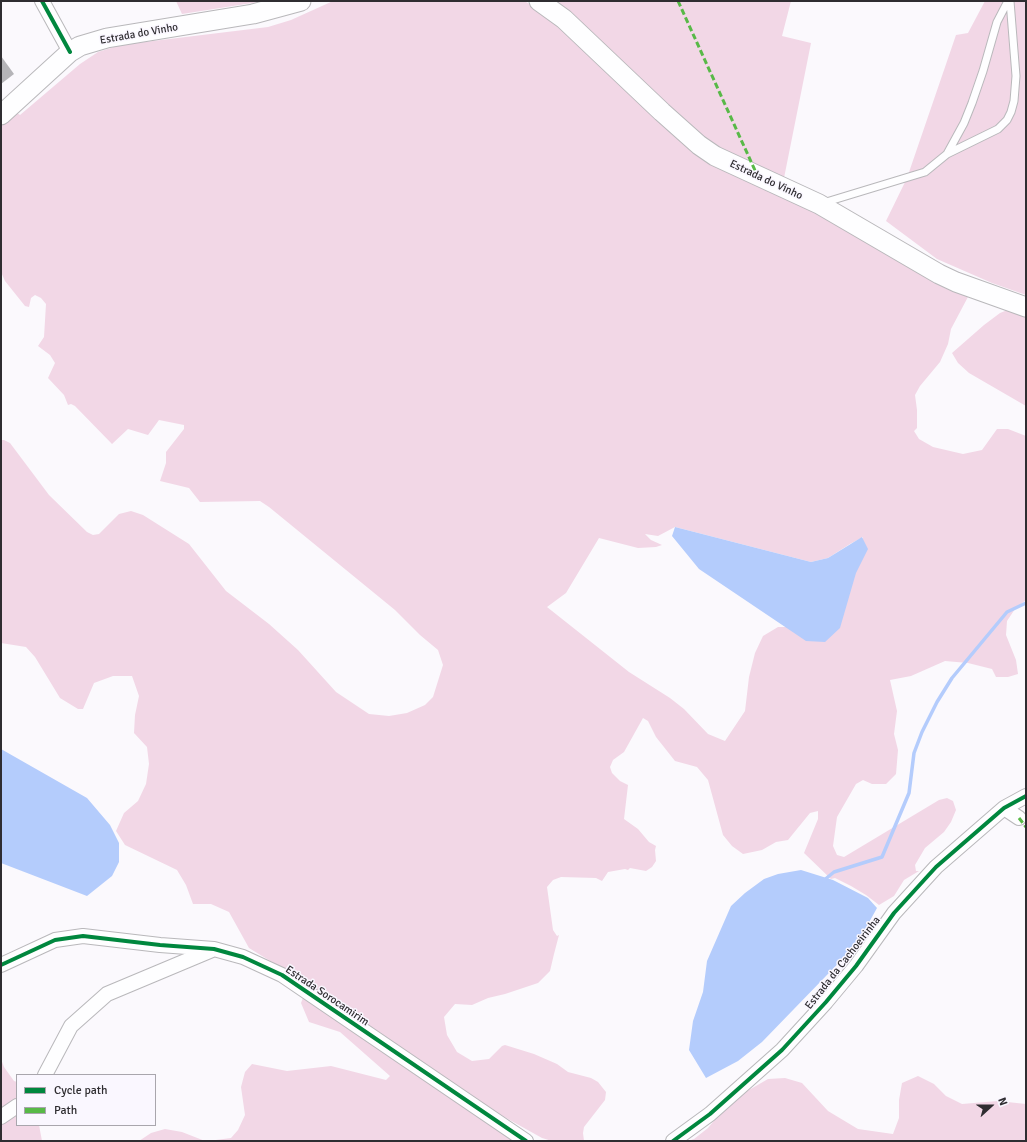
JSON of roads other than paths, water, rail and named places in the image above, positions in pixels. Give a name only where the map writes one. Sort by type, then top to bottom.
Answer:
[{"type":"main road","name":"Estrada do Vinho","points":[[1,115],[70,52],[80,46],[107,38],[253,14],[301,1]]},
{"type":"main road","name":"Estrada do Vinho","points":[[539,1],[564,19],[699,146],[715,156],[818,204],[939,274],[956,282],[1026,308]]},
{"type":"street","points":[[42,1],[70,52]]},
{"type":"street","name":"Estrada da Cachoeirinha","points":[[673,1141],[710,1114],[782,1050],[826,1002],[856,966],[894,914],[936,867],[1004,808],[1026,796]]},
{"type":"street","points":[[1004,808],[1019,818]]},
{"type":"street","name":"Estrada Sorocamirim","points":[[1,965],[55,940],[84,936],[160,945],[214,949],[243,957],[282,975],[526,1141]]},
{"type":"street","points":[[45,1074],[71,1026],[107,994],[214,949]]},
{"type":"street","points":[[1,1117],[16,1107]]},
{"type":"lane","points":[[818,204],[925,172],[947,154],[998,129],[1007,120],[1014,101],[1016,76],[1009,1]]},
{"type":"lane","points":[[947,154],[964,123],[983,71],[997,22],[1009,1]]},
{"type":"water","points":[[675,527],[811,562],[828,558],[862,537],[868,549],[856,573],[840,628],[825,642],[806,641],[699,569],[672,536]]},
{"type":"water","points":[[1,749],[87,798],[110,825],[119,843],[119,862],[112,876],[87,896],[1,863]]},
{"type":"water","points":[[801,870],[833,880],[868,898],[877,908],[857,944],[762,1042],[738,1061],[706,1078],[689,1050],[693,1021],[703,992],[707,961],[731,906],[764,879],[778,874]]},
{"type":"waterway","points":[[823,881],[834,872],[882,857],[909,793],[914,753],[922,732],[937,702],[952,678],[1007,612],[1026,603]]}]
